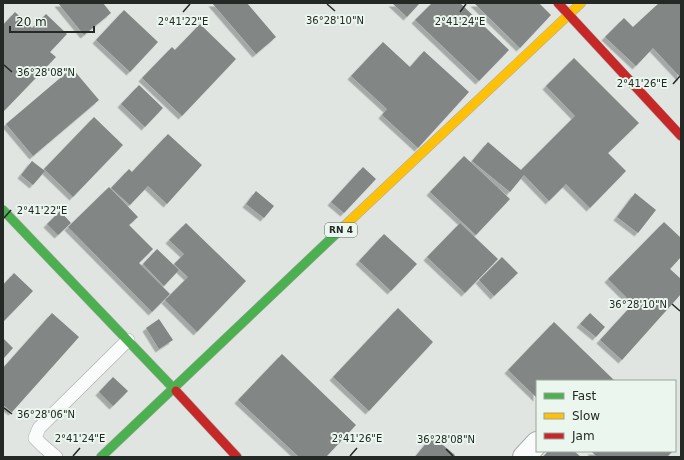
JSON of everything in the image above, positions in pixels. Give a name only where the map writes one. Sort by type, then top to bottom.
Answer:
[{"type":"main road","points":[[558,3],[681,136]]},
{"type":"main road","name":"RN 4","points":[[101,457],[581,3]]},
{"type":"main road","points":[[3,210],[128,340],[237,457]]},
{"type":"street","points":[[524,457],[536,444]]},
{"type":"lane","points":[[56,457],[35,438],[39,428],[128,340]]},
{"type":"building","points":[[58,3],[103,3],[111,13],[84,35]]},
{"type":"building","points":[[212,3],[247,3],[276,37],[256,54]]},
{"type":"building","points":[[392,3],[420,3],[407,17]]},
{"type":"building","points":[[432,3],[460,3],[509,50],[479,81],[415,20]]},
{"type":"building","points":[[474,3],[539,3],[551,15],[520,48]]},
{"type":"building","points":[[659,3],[681,3],[681,78],[653,48],[636,66],[605,37],[624,18],[633,27]]},
{"type":"building","points":[[124,10],[158,42],[130,72],[96,40]]},
{"type":"building","points":[[15,12],[32,28],[46,14],[67,34],[50,52],[56,57],[3,112],[3,25]]},
{"type":"building","points":[[200,24],[236,59],[182,116],[142,78],[172,47],[175,50]]},
{"type":"building","points":[[383,42],[410,67],[424,51],[469,92],[418,148],[382,115],[387,109],[351,76]]},
{"type":"building","points":[[574,58],[639,123],[608,153],[626,171],[590,208],[566,184],[549,201],[524,175],[510,192],[472,161],[488,142],[521,170],[575,116],[546,86]]},
{"type":"building","points":[[72,68],[99,100],[33,156],[6,124]]},
{"type":"building","points":[[139,85],[163,108],[145,127],[121,104]]},
{"type":"building","points":[[94,117],[123,145],[73,197],[44,169]]},
{"type":"building","points":[[168,134],[202,165],[167,204],[148,186],[130,205],[111,188],[129,169],[132,172]]},
{"type":"building","points":[[464,156],[510,199],[476,235],[430,192]]},
{"type":"building","points":[[32,161],[45,171],[33,185],[21,175]]},
{"type":"building","points":[[363,167],[376,179],[344,213],[331,202]]},
{"type":"building","points":[[109,187],[138,217],[129,225],[153,249],[139,263],[170,294],[152,312],[68,227]]},
{"type":"building","points":[[256,191],[274,206],[264,218],[246,204]]},
{"type":"building","points":[[635,193],[656,210],[638,233],[617,217]]},
{"type":"building","points":[[60,211],[71,223],[58,235],[47,224]]},
{"type":"building","points":[[664,222],[681,238],[681,257],[670,269],[681,279],[681,294],[622,360],[600,340],[633,304],[608,279]]},
{"type":"building","points":[[186,223],[246,281],[197,332],[165,300],[188,277],[174,264],[184,254],[169,240]]},
{"type":"building","points":[[460,223],[498,259],[465,293],[427,257]]},
{"type":"building","points":[[384,234],[417,264],[391,291],[359,261]]},
{"type":"building","points":[[157,249],[179,270],[164,286],[143,264]]},
{"type":"building","points":[[502,257],[518,273],[494,296],[479,280]]},
{"type":"building","points":[[14,273],[33,291],[3,322],[3,285]]},
{"type":"building","points":[[398,308],[433,342],[369,411],[333,377]]},
{"type":"building","points":[[52,313],[79,337],[12,412],[3,405],[3,368]]},
{"type":"building","points":[[590,313],[605,327],[596,337],[580,324]]},
{"type":"building","points":[[159,319],[173,340],[159,349],[146,328]]},
{"type":"building","points":[[554,322],[614,380],[536,380],[536,397],[508,370]]},
{"type":"building","points":[[3,338],[13,348],[3,359]]},
{"type":"building","points":[[282,354],[356,425],[326,457],[299,457],[238,400]]},
{"type":"building","points":[[113,377],[128,391],[113,406],[99,392]]},
{"type":"building","points":[[432,436],[455,455],[454,457],[415,457]]},
{"type":"building","points":[[547,452],[575,452],[581,457],[543,457]]},
{"type":"building","points":[[592,452],[672,452],[667,457],[597,457]]},
{"type":"traffic: fast","points":[[3,210],[176,391]]},
{"type":"traffic: fast","points":[[101,457],[339,231]]},
{"type":"traffic: slow","points":[[339,231],[581,3]]},
{"type":"traffic: jam","points":[[558,3],[681,136]]},
{"type":"traffic: jam","points":[[176,391],[237,457]]}]
